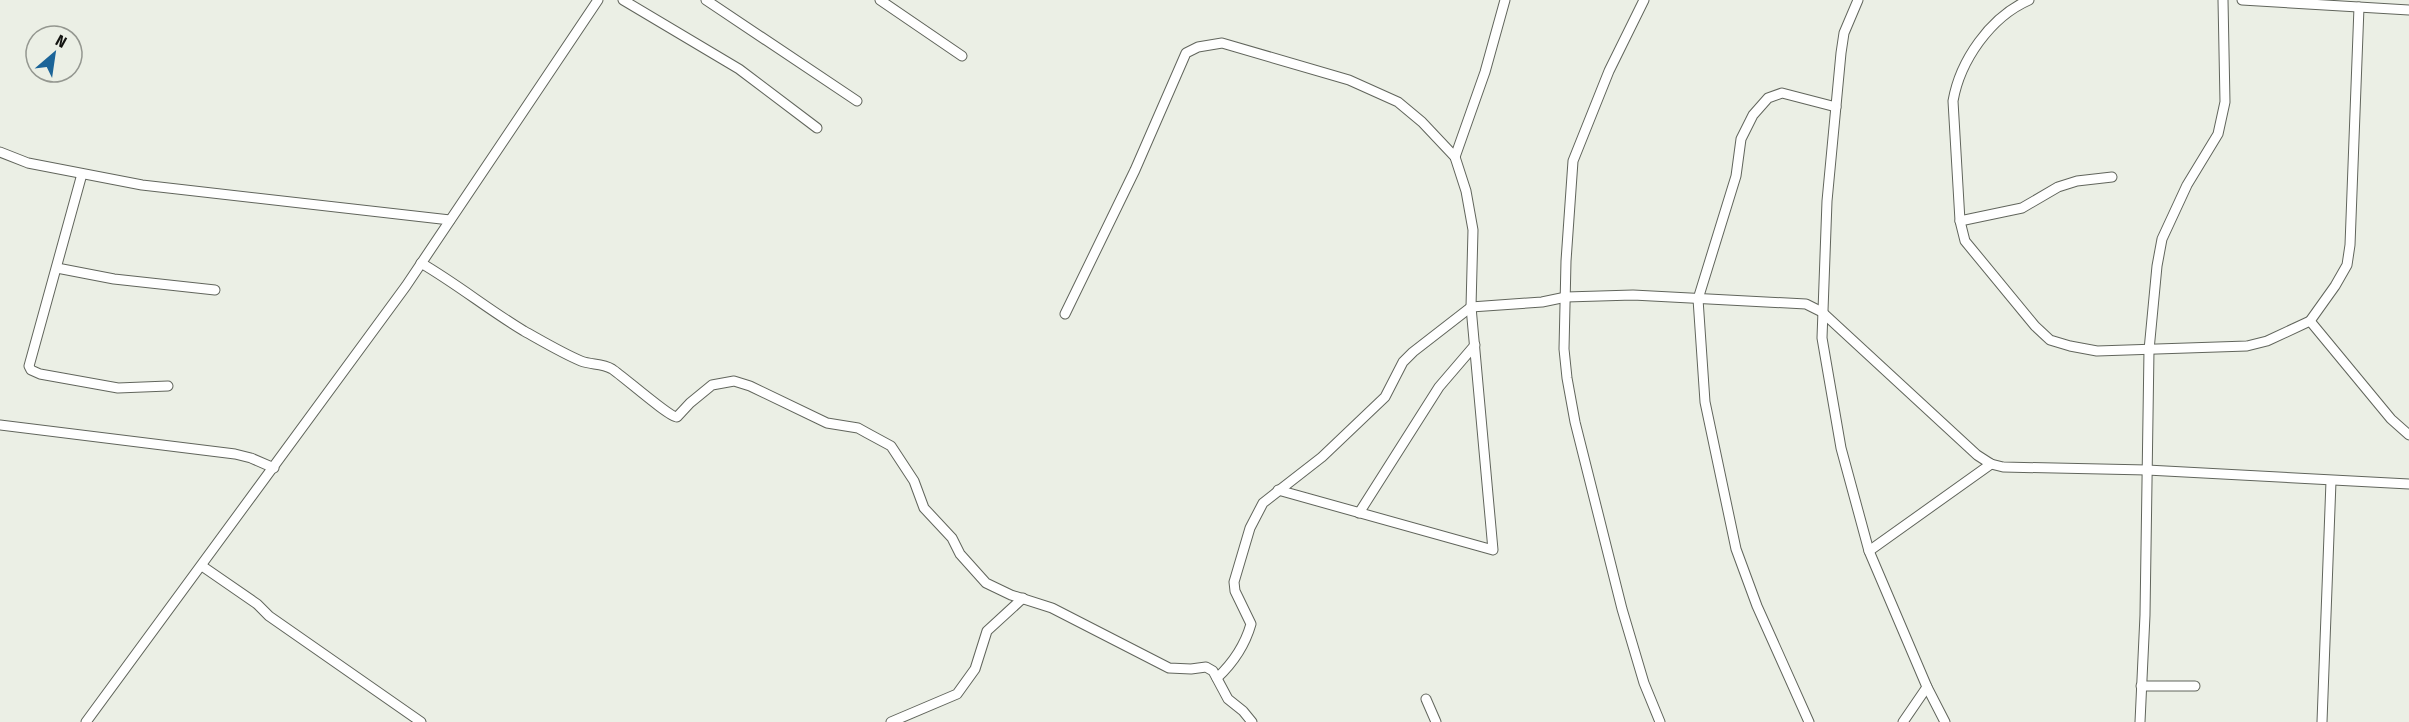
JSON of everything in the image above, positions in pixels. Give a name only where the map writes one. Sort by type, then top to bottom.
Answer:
[{"type":"street","points":[[86,722],[274,468],[421,263],[598,0]]},
{"type":"street","points":[[622,0],[739,69],[817,128]]},
{"type":"street","points":[[706,0],[857,101]]},
{"type":"street","points":[[880,0],[962,56]]},
{"type":"street","points":[[1455,157],[1485,72],[1505,0]]},
{"type":"street","points":[[1858,0],[1844,33],[1836,107],[1827,201],[1822,338],[1841,448],[1869,551],[1927,687],[1945,722]]},
{"type":"street","points":[[2029,0],[2021,3],[1994,24],[1964,64],[1956,82],[1953,101],[1960,221],[1965,241],[2035,326],[2050,340],[2097,351],[2247,346],[2267,341],[2310,321],[2347,265],[2350,245],[2359,7]]},
{"type":"street","points":[[2140,722],[2145,615],[2149,350],[2153,300],[2162,239],[2191,176],[2218,134],[2224,117],[2223,0]]},
{"type":"street","points":[[2242,0],[2409,10]]},
{"type":"street","points":[[1639,2],[1574,160],[1566,261],[1565,363],[1575,422],[1622,609],[1644,682],[1660,722]]},
{"type":"street","points":[[1065,314],[1135,170],[1176,71],[1186,53],[1198,47],[1222,43],[1349,80],[1398,102],[1422,122],[1455,157],[1466,191],[1473,230],[1471,307],[1493,550],[1278,490]]},
{"type":"street","points":[[1809,722],[1757,606],[1736,549],[1705,402],[1698,299],[1736,176],[1741,139],[1753,115],[1768,98],[1782,93],[1836,107]]},
{"type":"street","points":[[0,152],[28,163],[142,185],[450,220]]},
{"type":"street","points":[[82,174],[29,366],[31,370],[40,374],[118,388],[168,386]]},
{"type":"street","points":[[1960,221],[2022,208],[2058,188],[2077,181],[2112,177]]},
{"type":"street","points":[[421,263],[524,330],[582,362],[613,369],[649,396],[671,417],[677,417],[712,385],[734,381],[750,386],[827,423],[858,428],[886,443],[891,446],[914,481],[924,508],[952,538],[960,554],[976,573],[997,590],[1052,608],[1169,668],[1206,667],[1213,671],[1228,699],[1252,722]]},
{"type":"street","points":[[57,268],[114,279],[215,290]]},
{"type":"street","points":[[1217,678],[1228,667],[1247,638],[1251,624],[1234,591],[1236,570],[1256,514],[1263,503],[1322,457],[1385,398],[1403,362],[1471,307],[1542,302],[1566,297],[1633,295],[1790,301],[1806,304],[1822,312],[1977,455],[1991,464],[2003,467],[2146,470],[2409,484]]},
{"type":"street","points":[[2310,321],[2391,419],[2409,435]]},
{"type":"street","points":[[1359,513],[1439,387],[1475,345]]},
{"type":"street","points":[[0,424],[234,454],[251,458],[274,468]]},
{"type":"street","points":[[1869,551],[1991,464]]},
{"type":"street","points":[[2322,722],[2331,481]]},
{"type":"street","points":[[202,566],[257,604],[277,622],[421,722]]},
{"type":"street","points":[[891,722],[957,694],[975,669],[987,631],[1023,598]]},
{"type":"street","points":[[2141,686],[2195,686]]},
{"type":"street","points":[[1903,722],[1927,687]]},
{"type":"street","points":[[1426,699],[1436,722]]}]
